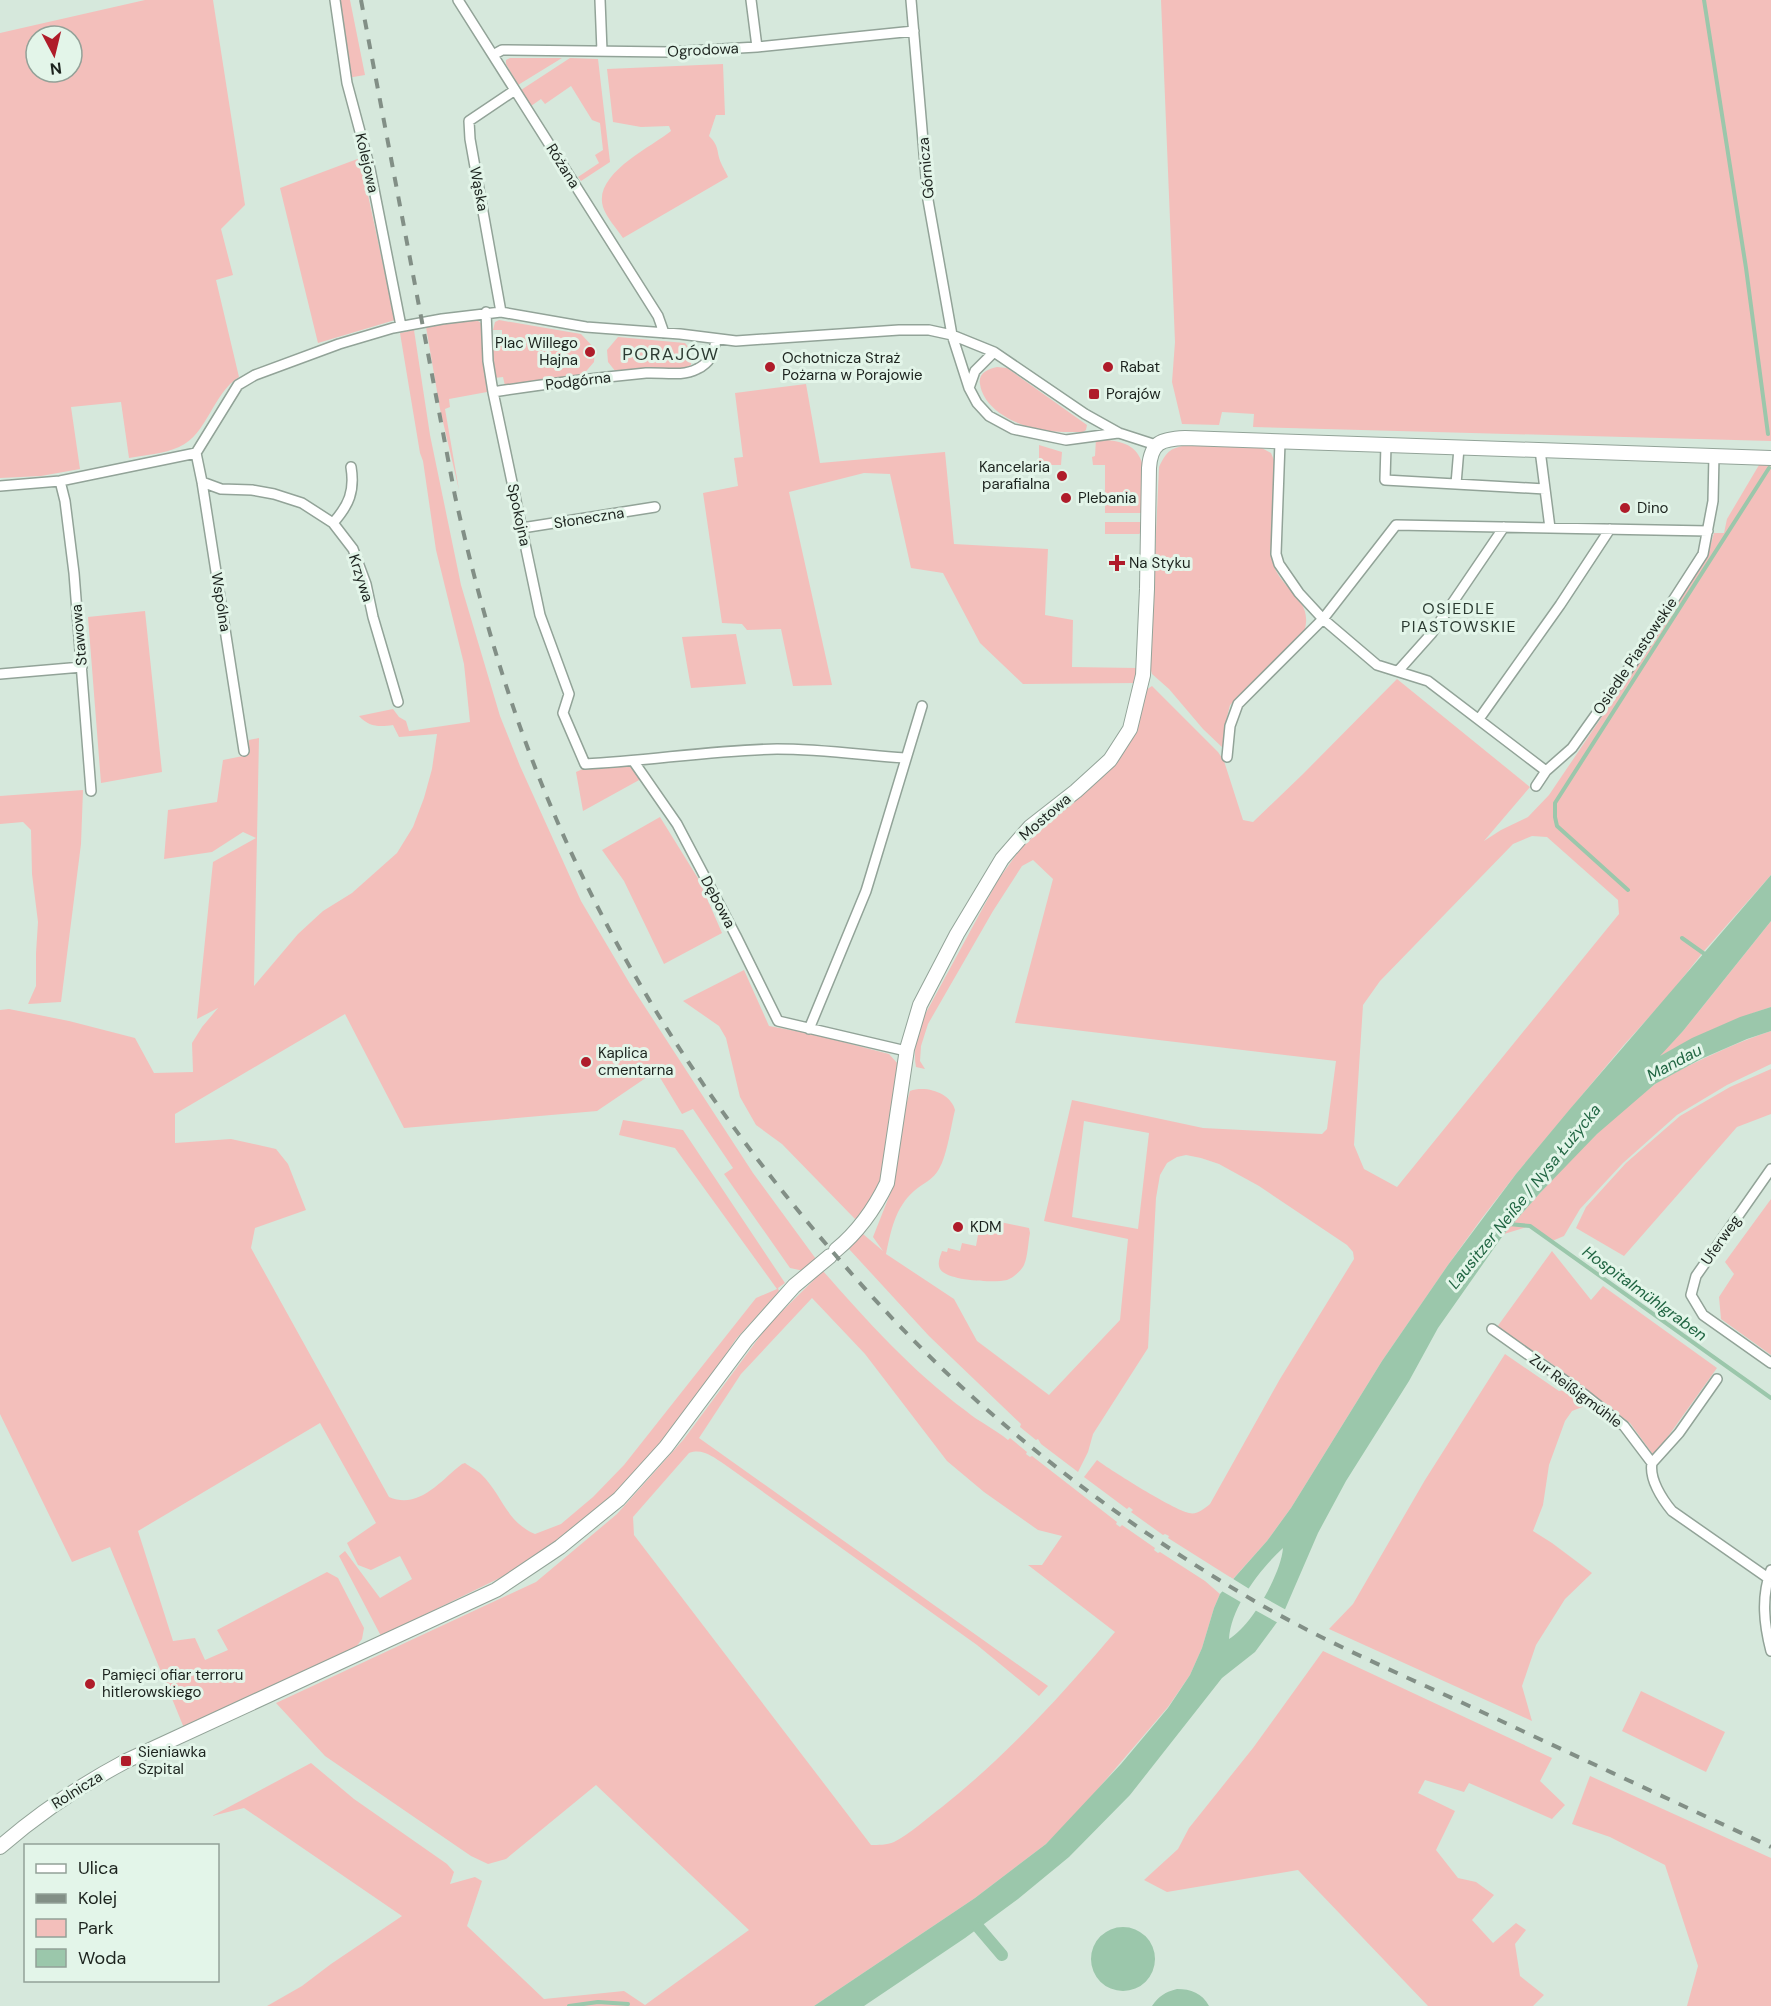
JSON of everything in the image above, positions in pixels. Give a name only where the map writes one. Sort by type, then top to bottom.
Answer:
[{"type":"street","name":"Kolejowa","points":[[335,0],[347,83],[369,169],[401,326]]},
{"type":"street","name":"Różana","points":[[458,0],[646,296],[658,316],[664,333]]},
{"type":"street","points":[[600,0],[602,51]]},
{"type":"street","points":[[751,0],[757,47]]},
{"type":"street","name":"Górnicza","points":[[911,0],[928,200],[952,335],[969,388],[977,403],[989,416],[1013,429],[1066,440],[1119,433]]},
{"type":"street","name":"Ogrodowa","points":[[493,55],[502,50],[669,52],[757,47],[914,31]]},
{"type":"street","name":"Wąska","points":[[501,312],[470,139],[469,121],[515,90]]},
{"type":"street","points":[[0,486],[60,481],[196,453],[238,385],[255,375],[339,344],[401,326],[486,312],[501,312],[586,327],[716,340],[755,340],[929,330],[952,335],[994,352],[1085,414],[1119,433],[1156,445],[1171,439],[1185,438],[1771,458]]},
{"type":"street","name":"Spokojna","points":[[486,312],[488,360],[493,393],[540,615],[569,694],[563,714],[585,764],[634,762]]},
{"type":"street","name":"Podgórna","points":[[493,393],[642,374],[697,370],[711,358],[715,351],[716,340]]},
{"type":"street","points":[[969,388],[975,371],[994,352]]},
{"type":"street","points":[[1280,442],[1275,541],[1279,564],[1299,593],[1323,618],[1377,665],[1399,670],[1428,681],[1546,771]]},
{"type":"street","name":"Mostowa","points":[[837,1250],[867,1218],[887,1183],[906,1051],[920,1005],[957,934],[1002,860],[1030,827],[1076,791],[1110,760],[1130,729],[1143,675],[1148,589],[1149,468],[1152,451],[1156,445]]},
{"type":"street","points":[[1386,445],[1385,480],[1545,489]]},
{"type":"street","points":[[1456,484],[1459,448]]},
{"type":"street","points":[[1540,450],[1550,528]]},
{"type":"street","name":"Wspólna","points":[[196,453],[244,751]]},
{"type":"street","name":"Osiedle Piastowskie","points":[[1536,786],[1546,771],[1572,748],[1635,661],[1703,554],[1713,501],[1714,455]]},
{"type":"street","points":[[333,523],[351,498],[353,484],[351,467]]},
{"type":"street","name":"Stawowa","points":[[60,481],[73,561],[91,791]]},
{"type":"street","name":"Krzywa","points":[[202,482],[220,489],[252,490],[284,497],[302,503],[333,523],[353,549],[366,584],[398,702]]},
{"type":"street","name":"Słoneczna","points":[[522,528],[655,507]]},
{"type":"street","points":[[1227,757],[1230,726],[1238,704],[1323,618],[1396,525],[1708,531]]},
{"type":"street","points":[[1399,670],[1432,633],[1504,527]]},
{"type":"street","points":[[1479,718],[1560,605],[1610,529]]},
{"type":"street","points":[[0,674],[82,667]]},
{"type":"street","points":[[808,1029],[866,891],[922,706]]},
{"type":"street","points":[[634,762],[697,754],[778,749],[905,758]]},
{"type":"street","name":"Dębowa","points":[[634,762],[677,824],[778,1021],[906,1051]]},
{"type":"street","name":"Uferweg","points":[[1771,1169],[1696,1276],[1691,1295],[1703,1315],[1771,1363]]},
{"type":"street","name":"Rolnicza","points":[[0,1847],[31,1820],[102,1774],[186,1732],[496,1590],[560,1547],[619,1498],[635,1481],[666,1447],[747,1340],[794,1287],[837,1250]]},
{"type":"street","name":"Zur Reißigmühle","points":[[1492,1329],[1586,1395],[1624,1426],[1652,1463],[1651,1471],[1664,1502],[1672,1511],[1769,1574]]},
{"type":"street","points":[[1652,1463],[1679,1433],[1717,1379]]},
{"type":"street","points":[[1769,1574],[1765,1590],[1764,1621],[1771,1651]]},
{"type":"green space","points":[[145,0],[213,0],[245,205],[221,229],[233,275],[216,280],[239,377],[222,393],[197,433],[179,447],[161,453],[129,458],[121,402],[71,407],[80,469],[41,476],[0,478],[0,33],[24,28],[24,84],[84,84],[84,24],[40,24]]},
{"type":"green space","points":[[330,0],[350,0],[365,75],[341,79]]},
{"type":"green space","points":[[1161,0],[1771,0],[1771,441],[1253,427],[1254,414],[1222,412],[1219,425],[1182,424],[1172,382],[1175,342]]},
{"type":"green space","points":[[510,58],[562,58],[518,85],[506,64],[506,60]]},
{"type":"green space","points":[[570,58],[598,59],[610,162],[581,181],[578,177],[599,163],[595,155],[603,150],[600,123],[592,120],[571,86],[545,104],[541,99],[531,106],[521,90]]},
{"type":"green space","points":[[723,64],[725,115],[716,115],[709,136],[716,146],[728,177],[623,238],[603,207],[602,195],[606,184],[625,163],[671,131],[669,126],[641,127],[613,122],[607,69]]},
{"type":"green space","points":[[360,158],[395,320],[318,343],[280,188]]},
{"type":"green space","points":[[475,319],[481,323],[487,392],[449,399],[450,407],[445,409],[459,490],[440,409],[426,327]]},
{"type":"green space","name":"Plac Willego Hajna","points":[[499,320],[581,334],[595,349],[594,362],[582,376],[505,386],[503,377],[494,378],[492,339],[502,338],[502,330],[493,330],[495,322]]},
{"type":"green space","points":[[414,330],[430,435],[461,585],[500,716],[520,766],[581,901],[630,984],[753,1173],[816,1259],[804,1271],[790,1268],[724,1174],[733,1168],[693,1109],[682,1114],[656,1071],[597,1111],[404,1128],[345,1014],[175,1114],[175,1143],[231,1139],[276,1149],[288,1164],[306,1210],[255,1228],[251,1248],[389,1497],[410,1500],[419,1497],[465,1463],[481,1474],[511,1515],[525,1529],[535,1534],[561,1524],[593,1497],[624,1465],[756,1298],[777,1289],[675,1148],[619,1135],[623,1120],[683,1130],[785,1283],[778,1288],[779,1291],[775,1296],[736,1339],[696,1399],[647,1461],[598,1510],[557,1543],[518,1569],[381,1636],[339,1556],[345,1551],[380,1598],[412,1579],[400,1556],[371,1570],[358,1565],[347,1543],[376,1523],[320,1423],[138,1531],[173,1641],[195,1638],[205,1660],[228,1650],[217,1630],[327,1572],[338,1578],[364,1628],[362,1639],[354,1650],[184,1728],[110,1547],[72,1562],[0,1414],[0,1010],[9,1009],[69,1021],[135,1038],[154,1073],[193,1072],[192,1043],[218,1008],[197,1019],[213,862],[256,838],[243,832],[212,852],[164,859],[168,810],[217,802],[223,760],[248,755],[249,740],[259,738],[254,986],[298,934],[323,911],[352,893],[397,853],[413,827],[432,769],[437,734],[399,737],[393,725],[374,725],[359,716],[393,709],[399,717],[406,721],[409,731],[470,722],[464,664],[436,550],[400,333]]},
{"type":"green space","points":[[618,337],[685,343],[690,353],[691,365],[685,369],[643,369],[616,372],[608,362],[607,350]]},
{"type":"green space","points":[[997,367],[1007,368],[1087,425],[1086,430],[1083,432],[1045,431],[1015,422],[996,410],[983,394],[980,380],[982,374],[987,370]]},
{"type":"green space","points":[[806,384],[820,463],[945,452],[954,544],[1048,549],[1045,615],[1073,620],[1072,667],[1137,668],[1137,683],[1023,684],[980,643],[943,573],[911,568],[890,474],[864,473],[789,492],[832,685],[793,686],[781,629],[747,630],[742,624],[722,623],[703,493],[738,486],[734,458],[743,457],[735,393]]},
{"type":"green space","points":[[1096,439],[1125,444],[1139,456],[1145,484],[1144,513],[1105,513],[1105,465],[1093,465],[1092,457],[1095,456]]},
{"type":"green space","points":[[1190,444],[1258,446],[1271,453],[1276,465],[1271,543],[1273,563],[1277,573],[1305,611],[1304,632],[1230,705],[1226,721],[1224,749],[1203,729],[1169,689],[1152,674],[1150,667],[1159,467],[1170,451]]},
{"type":"green space","points":[[1039,445],[1062,452],[1061,465],[1039,465]]},
{"type":"green space","points":[[1771,464],[1771,875],[1623,1046],[1482,1218],[1382,1361],[1291,1508],[1267,1541],[1233,1579],[1168,1538],[1169,1536],[1163,1535],[1131,1512],[1133,1510],[1129,1507],[1127,1509],[1084,1477],[1097,1460],[1142,1489],[1181,1510],[1195,1513],[1210,1504],[1280,1379],[1354,1259],[1353,1252],[1347,1245],[1259,1186],[1219,1164],[1186,1155],[1167,1163],[1160,1175],[1156,1198],[1148,1348],[1093,1434],[1088,1452],[1078,1472],[1020,1427],[1021,1424],[929,1336],[849,1249],[863,1234],[883,1251],[873,1237],[894,1184],[902,1120],[910,1091],[923,1089],[943,1095],[953,1104],[955,1110],[944,1157],[934,1176],[914,1191],[902,1205],[892,1228],[886,1254],[954,1299],[977,1341],[1049,1395],[1120,1320],[1128,1239],[1044,1221],[1072,1100],[1203,1128],[1322,1134],[1327,1129],[1336,1061],[1015,1023],[1053,879],[1033,860],[1022,866],[993,911],[928,1024],[921,1046],[920,1061],[925,1069],[916,1067],[915,1061],[916,1044],[922,1020],[998,880],[1021,848],[1115,763],[1137,732],[1146,690],[1152,686],[1218,752],[1224,761],[1243,820],[1253,822],[1397,679],[1530,787],[1484,841],[1528,817],[1549,795],[1622,687],[1709,551],[1714,533],[1724,533],[1727,519],[1759,465]],"holes":[[[1532,836],[1547,837],[1618,900],[1619,914],[1397,1187],[1364,1169],[1354,1145],[1363,1005],[1380,981],[1513,844]],[[1084,1121],[1149,1133],[1138,1229],[1072,1217]]]},
{"type":"green space","points":[[1105,522],[1144,522],[1143,531],[1139,534],[1105,534]]},
{"type":"green space","points":[[145,611],[162,772],[101,783],[88,617]]},
{"type":"green space","points":[[736,634],[746,684],[691,688],[682,637]]},
{"type":"green space","points":[[632,765],[641,779],[583,811],[576,772],[587,767]]},
{"type":"green space","points":[[83,790],[81,844],[61,1002],[28,1004],[36,986],[38,922],[32,874],[31,830],[23,822],[0,824],[0,796]]},
{"type":"green space","points":[[660,817],[699,880],[722,933],[664,964],[624,881],[602,850]]},
{"type":"green space","points":[[1771,921],[1771,1007],[1713,1030],[1657,1058],[1683,1031]]},
{"type":"green space","points":[[744,970],[769,1026],[812,1034],[889,1054],[898,1064],[881,1180],[866,1212],[855,1219],[782,1144],[756,1125],[740,1097],[726,1038],[719,1026],[683,1001]]},
{"type":"green space","points":[[1771,1031],[1771,1064],[1727,1085],[1677,1115],[1623,1163],[1580,1209],[1564,1236],[1552,1241],[1530,1226],[1504,1234],[1594,1137],[1654,1085],[1715,1053]]},
{"type":"green space","points":[[1771,1069],[1771,1114],[1737,1127],[1624,1256],[1576,1228],[1586,1207],[1626,1163],[1680,1116],[1730,1087]]},
{"type":"green space","points":[[1771,1199],[1771,1355],[1721,1319],[1719,1297],[1734,1274],[1725,1262]]},
{"type":"green space","points":[[981,1218],[1029,1228],[1024,1265],[1019,1272],[1007,1280],[961,1279],[944,1273],[940,1269],[942,1251],[947,1252],[948,1248],[960,1251],[962,1243],[976,1246]]},
{"type":"green space","points":[[1552,1251],[1591,1300],[1603,1286],[1717,1368],[1654,1456],[1630,1423],[1544,1358],[1497,1327]]},
{"type":"green space","points":[[823,1271],[891,1345],[946,1396],[1008,1440],[1010,1438],[1027,1452],[1026,1454],[1032,1456],[1117,1522],[1116,1524],[1120,1527],[1122,1525],[1155,1548],[1154,1550],[1158,1553],[1160,1552],[1205,1581],[1220,1594],[1202,1648],[1190,1675],[1168,1707],[1080,1810],[1046,1844],[975,1898],[814,2006],[267,2006],[302,1986],[402,1916],[244,1808],[212,1816],[311,1763],[354,1799],[447,1864],[454,1872],[450,1884],[475,1877],[482,1881],[467,1926],[544,1999],[624,1991],[645,2005],[749,1930],[596,1785],[506,1859],[488,1864],[471,1856],[325,1756],[276,1703],[536,1582],[617,1514],[684,1439],[769,1324]],"holes":[[[812,1298],[865,1354],[947,1461],[984,1492],[1038,1530],[1062,1536],[1042,1565],[1028,1565],[1115,1632],[1054,1702],[989,1767],[906,1834],[894,1842],[877,1845],[871,1845],[634,1535],[633,1517],[689,1453],[708,1454],[977,1645],[1039,1696],[1048,1686],[699,1438],[741,1374]]]},
{"type":"green space","points":[[1505,1354],[1559,1391],[1570,1389],[1590,1404],[1572,1411],[1565,1421],[1549,1465],[1543,1505],[1533,1531],[1592,1573],[1565,1599],[1536,1645],[1522,1686],[1532,1721],[1329,1629],[1353,1604],[1425,1480]]},
{"type":"green space","points":[[1323,1651],[1552,1758],[1540,1781],[1565,1805],[1552,1819],[1469,1783],[1464,1792],[1425,1780],[1418,1793],[1455,1811],[1436,1850],[1458,1878],[1476,1882],[1494,1895],[1472,1920],[1493,1943],[1516,1923],[1526,1930],[1515,1944],[1520,1976],[1544,1995],[1533,2006],[1428,2006],[1298,1870],[1167,1892],[1144,1880],[1178,1849],[1189,1828],[1253,1748]]},
{"type":"green space","points":[[1641,1691],[1725,1732],[1706,1772],[1622,1731]]},
{"type":"green space","points":[[1590,1776],[1771,1858],[1771,2006],[1687,2006],[1698,1966],[1665,1865],[1610,1837],[1572,1824]]},
{"type":"water","points":[[1771,875],[1771,921],[1683,1031],[1660,1056],[1692,1038],[1740,1017],[1771,1007],[1771,1031],[1701,1059],[1655,1084],[1597,1134],[1504,1234],[1438,1328],[1409,1381],[1346,1481],[1318,1533],[1283,1614],[1255,1652],[1222,1678],[1130,1795],[1069,1857],[1018,1899],[864,2006],[814,2006],[975,1898],[1046,1844],[1121,1764],[1168,1708],[1190,1675],[1202,1648],[1220,1594],[1267,1541],[1291,1508],[1382,1361],[1448,1265],[1516,1174]],"holes":[[[1283,1548],[1271,1585],[1256,1611],[1247,1623],[1229,1639],[1235,1614],[1248,1590]]]},
{"type":"water","points":[[1123,1927],[1141,1933],[1149,1941],[1155,1959],[1149,1977],[1141,1985],[1123,1991],[1105,1985],[1097,1977],[1091,1959],[1097,1941],[1105,1933]]},
{"type":"water","points":[[1177,1989],[1196,1993],[1209,2006],[1152,2006],[1163,1995]]},
{"type":"pier","points":[[1230,1577],[1251,1590],[1244,1604],[1220,1590]]},
{"type":"pier","points":[[1261,1596],[1288,1611],[1280,1624],[1253,1609]]},
{"type":"waterway","points":[[1704,0],[1746,268],[1768,434]]},
{"type":"waterway","points":[[1628,890],[1557,826],[1555,803],[1769,468]]},
{"type":"waterway","points":[[1682,938],[1706,955]]},
{"type":"waterway","name":"Hospitalmühlgraben","points":[[1509,1224],[1530,1226],[1771,1398]]},
{"type":"waterway","points":[[979,1928],[1002,1955]]},
{"type":"waterway","points":[[569,2006],[598,2002],[628,2004]]},
{"type":"railway","points":[[361,0],[455,496],[496,655],[522,733],[552,809],[607,926],[672,1037],[745,1143],[845,1266],[902,1329],[943,1369],[1016,1435],[1080,1486],[1147,1533],[1251,1599],[1330,1641],[1771,1847]]},
{"type":"place","name":"Plac Willego Hajna","points":[[590,352]]},
{"type":"place","name":"Ochotnicza Straż Pożarna w Porajowie","points":[[770,367]]},
{"type":"place","name":"Rabat","points":[[1108,367]]},
{"type":"place","name":"Porajów","points":[[1094,394]]},
{"type":"place","name":"Kancelaria parafialna","points":[[1062,476]]},
{"type":"place","name":"Plebania","points":[[1066,498]]},
{"type":"place","name":"Dino","points":[[1625,508]]},
{"type":"place","name":"Na Styku","points":[[1117,563]]},
{"type":"place","name":"Kaplica cmentarna","points":[[586,1062]]},
{"type":"place","name":"KDM","points":[[958,1227]]},
{"type":"place","name":"Pamięci ofiar terroru hitlerowskiego","points":[[90,1684]]},
{"type":"place","name":"Sieniawka Szpital","points":[[126,1761]]},
{"type":"district","name":"PORAJÓW","points":[[671,354]]},
{"type":"district","name":"OSIEDLE PIASTOWSKIE","points":[[1459,617]]},
{"type":"water label","name":"Mandau","points":[[1674,1062]]},
{"type":"water label","name":"Lausitzer Neiße / Nysa Łużycka","points":[[1524,1196]]}]
